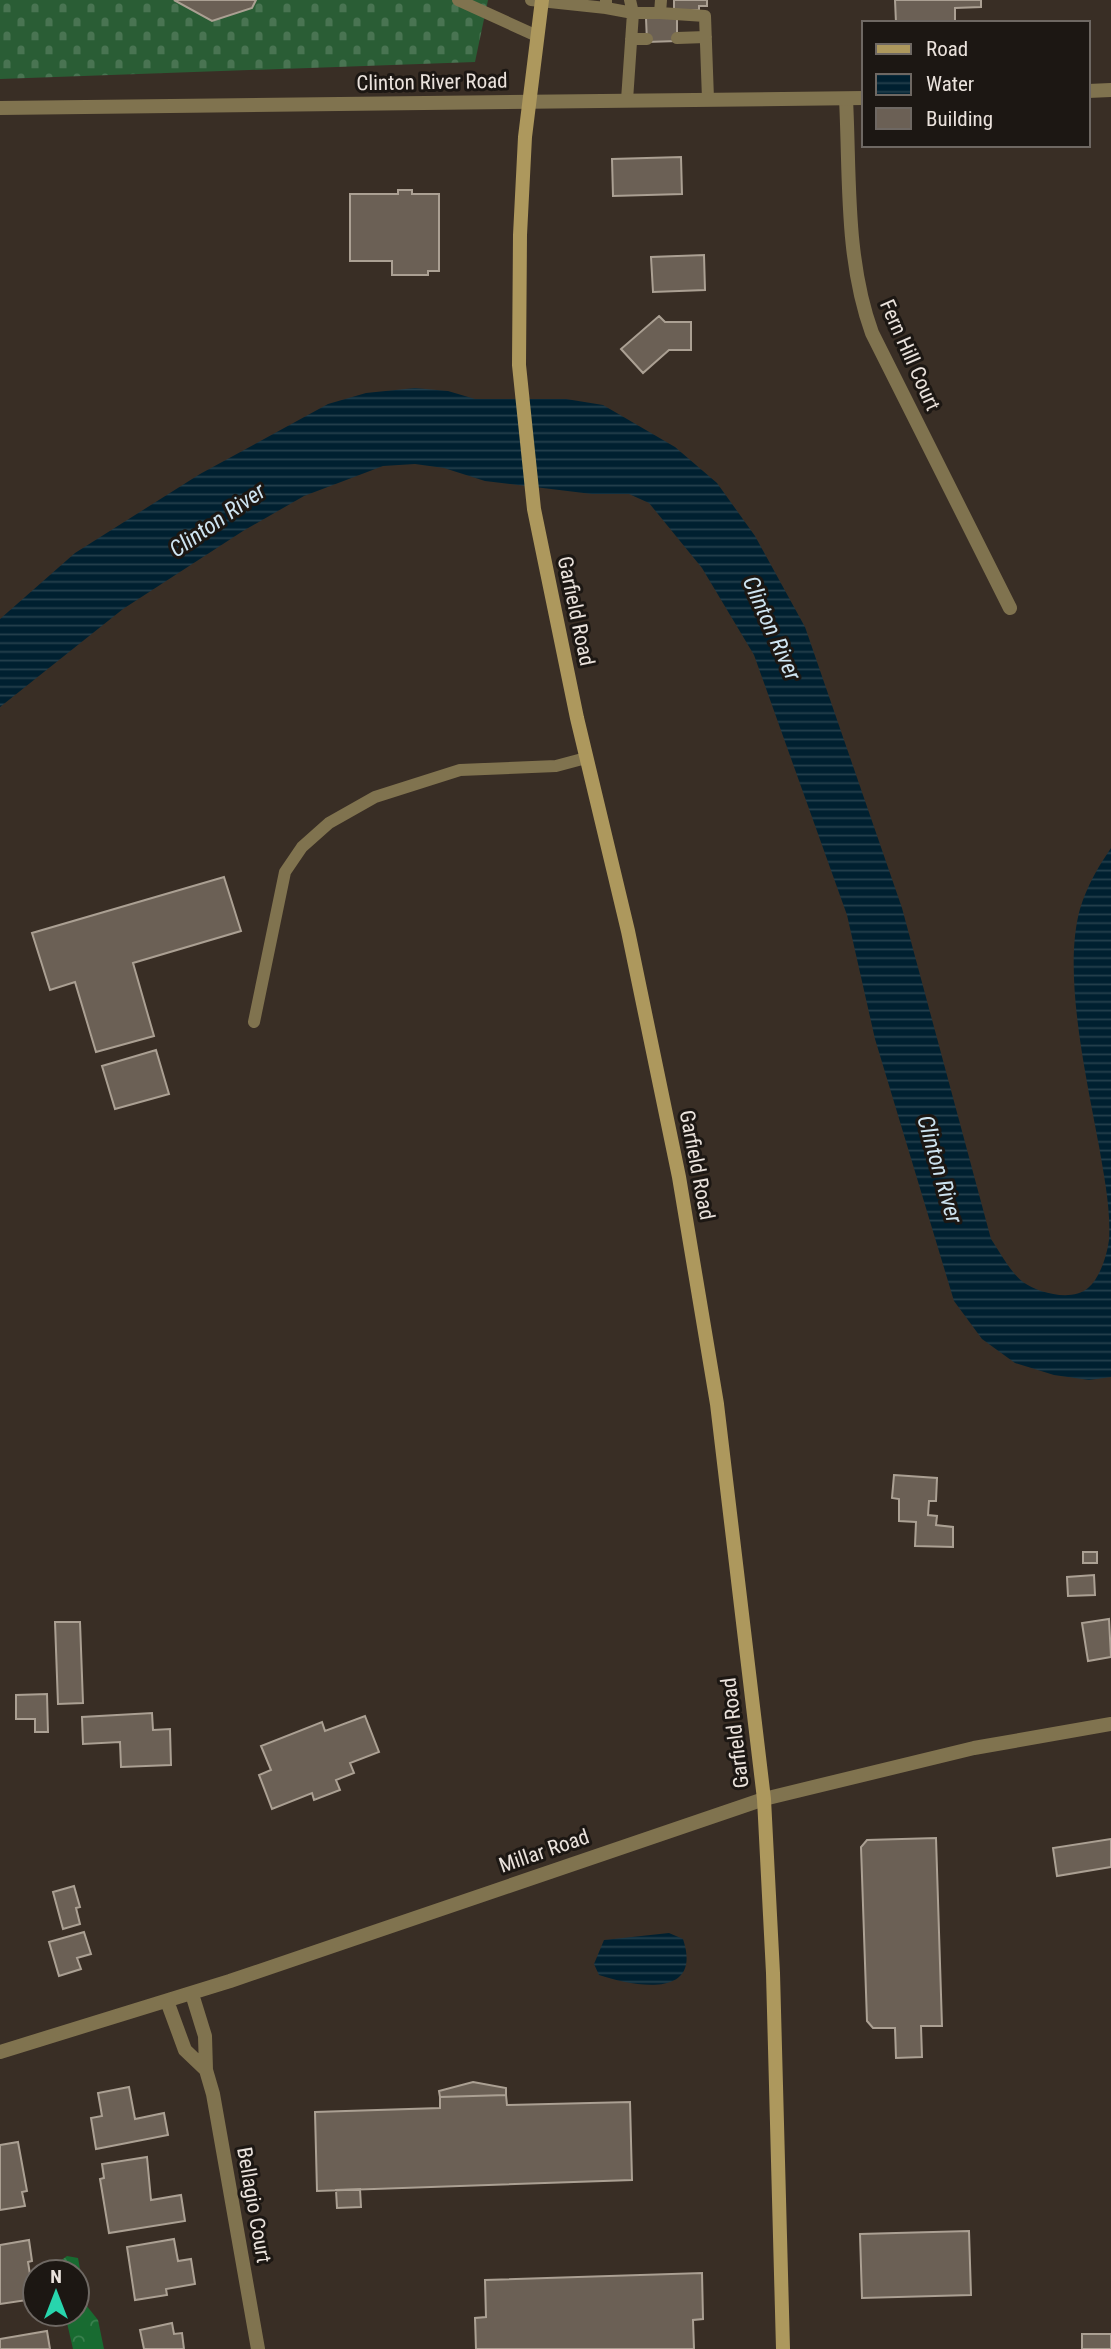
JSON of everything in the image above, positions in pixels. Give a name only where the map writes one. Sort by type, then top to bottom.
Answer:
[{"type":"main road","name":"Garfield Road","points":[[538,1],[537,36],[528,102],[520,234],[519,365],[534,509],[586,758],[628,931],[699,1287],[717,1404],[764,1799],[773,1973],[783,2349]]},
{"type":"street","points":[[1090,91],[1111,90]]},
{"type":"street","name":"Clinton River Road","points":[[0,108],[862,98]]},
{"type":"street","name":"Fern Hill Court","points":[[846,99],[853,245],[863,309],[872,333],[1010,608]]},
{"type":"street","name":"Millar Road","points":[[0,2052],[192,1994],[764,1799],[974,1748],[1111,1724]]},
{"type":"street","name":"Bellagio Court","points":[[192,1994],[207,2049],[206,2070],[213,2094],[258,2349]]},
{"type":"street","name":"Bellagio Court","points":[[167,2001],[185,2050],[206,2070]]},
{"type":"lane","points":[[458,0],[537,36]]},
{"type":"lane","points":[[627,100],[633,13],[630,0]]},
{"type":"lane","points":[[538,1],[606,4],[633,13],[660,6],[705,16],[708,99]]},
{"type":"lane","points":[[677,38],[706,37]]},
{"type":"lane","points":[[631,39],[647,39]]},
{"type":"lane","points":[[254,1021],[285,872],[302,846],[329,823],[375,797],[460,770],[556,766],[586,758]]},
{"type":"green space","points":[[0,0],[488,0],[475,62],[0,79]]},
{"type":"green space","points":[[91,2311],[98,2320],[104,2349],[73,2349],[68,2328],[91,2328]]},
{"type":"water","name":"Clinton River","points":[[415,388],[448,391],[475,399],[566,399],[603,405],[675,447],[717,483],[755,536],[805,627],[902,908],[991,1239],[1018,1278],[1037,1290],[1055,1294],[1073,1295],[1088,1288],[1102,1266],[1109,1240],[1107,1193],[1078,1027],[1074,964],[1075,935],[1080,909],[1093,877],[1111,848],[1111,1377],[1089,1380],[1054,1375],[1015,1363],[982,1339],[954,1301],[875,1039],[847,915],[754,655],[702,568],[649,503],[629,494],[592,494],[485,481],[444,468],[415,464],[383,466],[304,496],[243,531],[123,609],[0,707],[0,619],[75,553],[200,474],[328,404],[366,393]]},
{"type":"water","points":[[669,1933],[683,1939],[687,1958],[683,1972],[675,1980],[647,1985],[599,1975],[594,1964],[604,1940]]},
{"type":"building","points":[[174,0],[256,0],[252,8],[212,21]]},
{"type":"building","points":[[674,0],[707,0],[707,6],[699,6],[699,10],[674,11]]},
{"type":"building","points":[[895,0],[981,0],[981,7],[955,8],[955,21],[896,21]]},
{"type":"building","points":[[646,18],[677,18],[677,41],[647,42]]},
{"type":"building","points":[[681,157],[682,194],[613,196],[612,159]]},
{"type":"building","points":[[398,190],[412,190],[412,194],[439,194],[439,271],[428,271],[428,275],[392,275],[392,261],[350,261],[350,194],[398,194]]},
{"type":"building","points":[[704,255],[705,290],[653,292],[651,257]]},
{"type":"building","points":[[659,316],[665,322],[691,322],[691,350],[669,350],[643,373],[621,349]]},
{"type":"building","points":[[224,877],[241,931],[133,963],[154,1036],[96,1052],[75,982],[50,990],[32,933]]},
{"type":"building","points":[[156,1050],[169,1094],[115,1109],[102,1066]]},
{"type":"building","points":[[156,1050],[169,1094],[115,1109],[102,1066]]},
{"type":"building","points":[[894,1475],[937,1478],[936,1501],[929,1501],[928,1515],[937,1516],[936,1525],[953,1527],[953,1547],[915,1546],[916,1522],[899,1521],[899,1499],[892,1498]]},
{"type":"building","points":[[1083,1552],[1097,1552],[1097,1563],[1083,1563]]},
{"type":"building","points":[[1094,1575],[1095,1595],[1068,1596],[1067,1577]]},
{"type":"building","points":[[1109,1619],[1111,1657],[1088,1661],[1082,1623]]},
{"type":"building","points":[[55,1622],[80,1622],[83,1703],[58,1704]]},
{"type":"building","points":[[47,1694],[48,1732],[35,1732],[35,1719],[16,1719],[16,1695]]},
{"type":"building","points":[[152,1713],[153,1730],[170,1729],[171,1765],[121,1767],[120,1742],[83,1744],[82,1717]]},
{"type":"building","points":[[365,1716],[379,1752],[350,1763],[354,1773],[336,1780],[340,1790],[314,1800],[312,1793],[272,1809],[259,1775],[271,1770],[261,1746],[322,1722],[325,1731]]},
{"type":"building","points":[[936,1838],[942,2026],[921,2026],[922,2057],[896,2058],[895,2028],[873,2028],[867,2021],[861,1847],[867,1840]]},
{"type":"building","points":[[1111,1839],[1111,1867],[1057,1876],[1053,1848]]},
{"type":"building","points":[[74,1886],[80,1907],[76,1908],[80,1924],[63,1929],[53,1892]]},
{"type":"building","points":[[84,1932],[91,1954],[77,1958],[81,1969],[59,1976],[49,1942]]},
{"type":"building","points":[[473,2082],[506,2088],[506,2095],[440,2097],[439,2091]]},
{"type":"building","points":[[129,2087],[135,2119],[164,2113],[168,2135],[96,2149],[91,2118],[102,2116],[98,2093]]},
{"type":"building","points":[[506,2095],[507,2105],[630,2102],[632,2180],[317,2191],[315,2112],[440,2108],[440,2097]]},
{"type":"building","points":[[18,2142],[27,2191],[22,2192],[25,2206],[0,2210],[0,2145]]},
{"type":"building","points":[[147,2157],[151,2200],[181,2195],[185,2221],[109,2233],[100,2179],[104,2178],[102,2164]]},
{"type":"building","points":[[360,2189],[361,2207],[337,2208],[336,2190]]},
{"type":"building","points":[[969,2231],[971,2295],[862,2298],[860,2234]]},
{"type":"building","points":[[174,2239],[178,2261],[191,2259],[195,2284],[166,2289],[167,2295],[135,2300],[127,2247]]},
{"type":"building","points":[[29,2240],[32,2258],[21,2258],[21,2301],[0,2304],[0,2245]]},
{"type":"building","points":[[702,2273],[703,2319],[693,2320],[694,2349],[476,2349],[475,2318],[486,2317],[485,2280]]},
{"type":"building","points":[[172,2323],[174,2334],[182,2333],[184,2349],[144,2349],[140,2330]]},
{"type":"building","points":[[47,2331],[50,2349],[0,2349],[0,2339]]},
{"type":"building","points":[[1082,2334],[1111,2334],[1111,2349],[1082,2349]]}]
